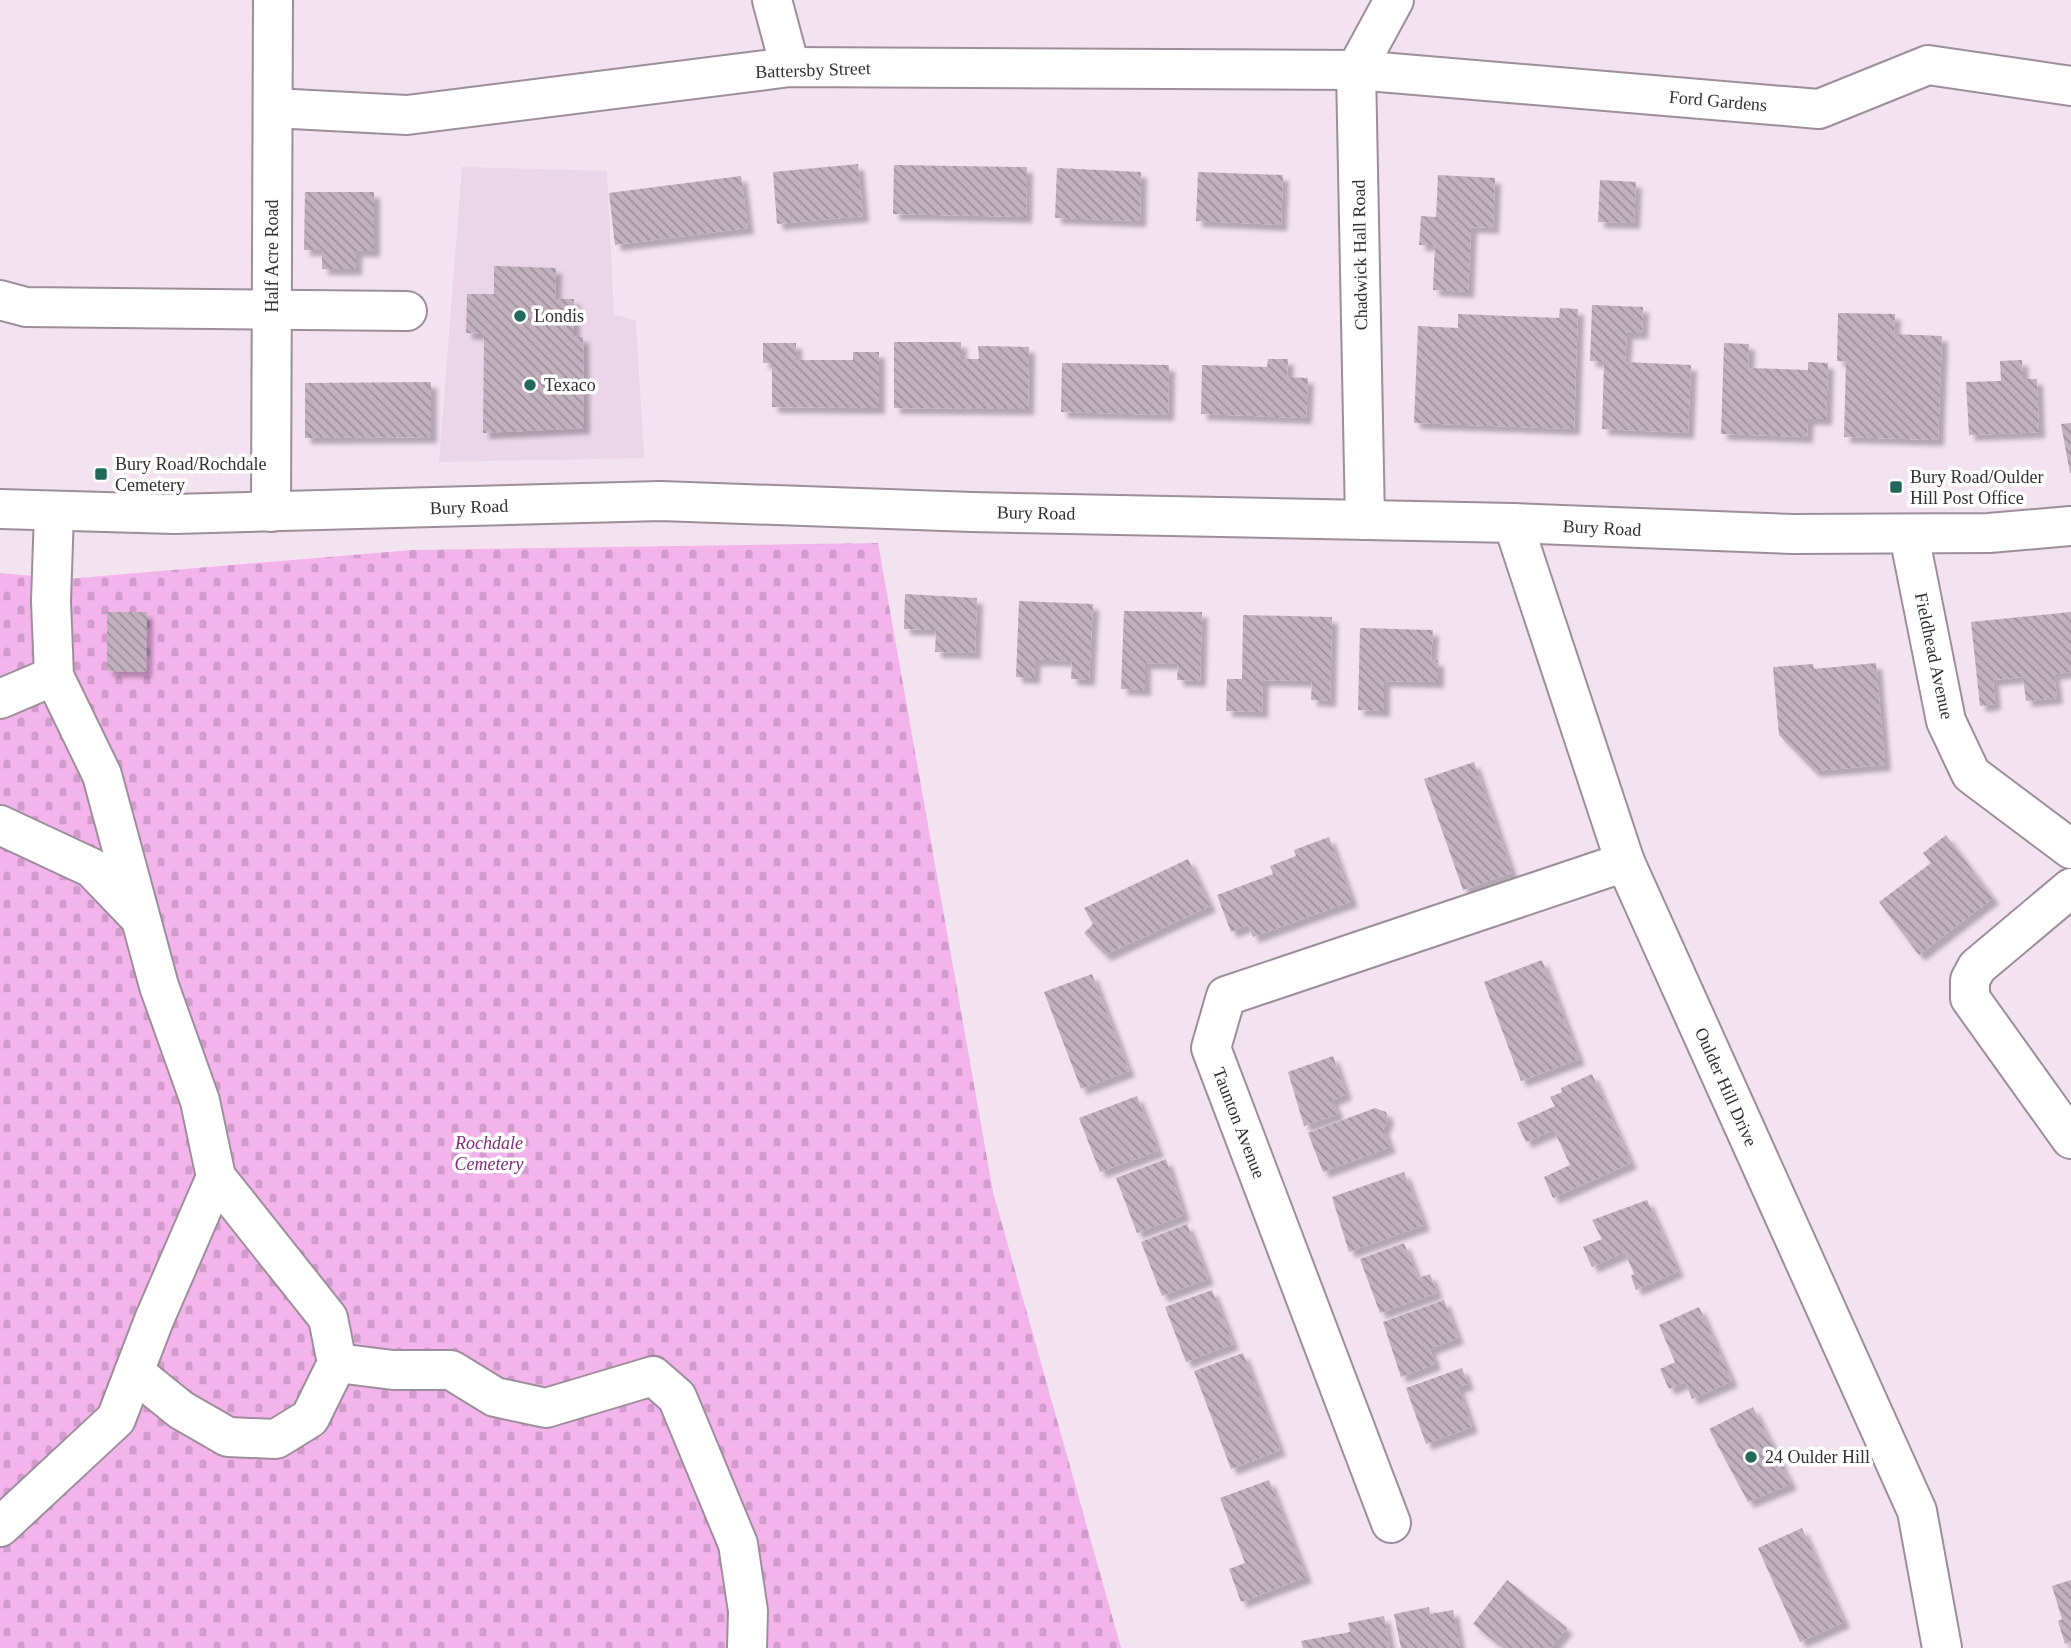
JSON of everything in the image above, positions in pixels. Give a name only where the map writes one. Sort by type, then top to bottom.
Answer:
[{"type":"street","name":"Half Acre Road","points":[[271,512],[273,0]]},
{"type":"street","points":[[772,0],[790,68]]},
{"type":"street","name":"Chadwick Hall Road","points":[[1365,520],[1356,70],[1394,0]]},
{"type":"street","name":"Ford Gardens","points":[[1356,70],[1819,109],[1928,65],[2071,86]]},
{"type":"street","name":"Battersby Street","points":[[273,107],[407,115],[790,68],[1356,70]]},
{"type":"street","points":[[0,300],[26,307],[407,311]]},
{"type":"street","name":"Bury Road","points":[[0,509],[54,512],[271,512],[661,501],[1513,523],[1633,530],[1909,534],[1989,533],[2071,526]]},
{"type":"street","points":[[54,512],[51,601],[54,676],[102,775],[159,986],[200,1101],[216,1177],[328,1318],[337,1363],[310,1418],[276,1439],[228,1437],[181,1410],[134,1372]]},
{"type":"street","name":"Oulder Hill Drive","points":[[1513,523],[1625,862],[1917,1511],[1942,1648]]},
{"type":"street","name":"Fieldhead Avenue","points":[[1909,534],[1946,721],[1971,774],[2071,849]]},
{"type":"street","points":[[0,699],[54,676]]},
{"type":"street","points":[[0,825],[92,868],[141,919]]},
{"type":"street","name":"Taunton Avenue","points":[[1391,1523],[1211,1048],[1226,996],[1625,862]]},
{"type":"street","points":[[2071,888],[1977,967],[1970,980],[1970,998],[2071,1139]]},
{"type":"street","points":[[0,1527],[116,1419],[216,1177]]},
{"type":"street","points":[[337,1363],[393,1370],[451,1370],[495,1397],[546,1408],[653,1376],[677,1396],[737,1544],[748,1611],[747,1648]]},
{"type":"shaded area","points":[[462,167],[607,171],[614,315],[636,320],[644,458],[439,462]]},
{"type":"green space","name":"Rochdale Cemetery","points":[[878,543],[993,1192],[1121,1648],[0,1648],[0,573],[67,579],[412,550]]},
{"type":"building","points":[[858,164],[863,216],[777,224],[773,172]]},
{"type":"building","points":[[894,165],[1027,167],[1026,217],[893,214]]},
{"type":"building","points":[[1057,168],[1141,172],[1140,221],[1055,218]]},
{"type":"building","points":[[1198,172],[1283,175],[1281,225],[1196,221]]},
{"type":"building","points":[[1438,175],[1495,178],[1493,228],[1471,227],[1468,292],[1433,290],[1435,245],[1419,245],[1421,216],[1436,217]]},
{"type":"building","points":[[741,176],[748,228],[615,245],[609,193]]},
{"type":"building","points":[[1600,180],[1636,182],[1634,223],[1598,222]]},
{"type":"building","points":[[305,192],[374,192],[374,251],[356,251],[356,269],[322,269],[322,250],[304,250]]},
{"type":"building","points":[[494,266],[556,268],[555,299],[574,299],[574,336],[583,337],[584,428],[483,433],[484,334],[466,333],[467,294],[494,294]]},
{"type":"building","points":[[1592,305],[1643,307],[1642,333],[1627,333],[1625,362],[1691,365],[1688,433],[1602,429],[1604,362],[1590,361]]},
{"type":"building","points":[[1560,308],[1578,309],[1574,429],[1414,423],[1418,326],[1458,328],[1458,314],[1559,318]]},
{"type":"building","points":[[1838,313],[1895,314],[1894,334],[1942,336],[1938,440],[1844,437],[1846,361],[1837,361]]},
{"type":"building","points":[[894,342],[961,342],[961,359],[979,359],[978,346],[1029,347],[1028,409],[894,408]]},
{"type":"building","points":[[763,343],[796,343],[796,360],[853,360],[853,352],[879,352],[879,408],[772,407],[772,363],[763,363]]},
{"type":"building","points":[[1724,343],[1749,344],[1748,368],[1808,370],[1808,362],[1828,363],[1826,419],[1808,419],[1807,437],[1721,434]]},
{"type":"building","points":[[1268,359],[1288,359],[1287,377],[1308,378],[1306,418],[1201,414],[1202,365],[1267,367]]},
{"type":"building","points":[[2022,360],[2023,379],[2037,379],[2039,432],[1969,435],[1966,382],[2001,381],[2000,361]]},
{"type":"building","points":[[1062,363],[1169,365],[1168,415],[1061,412]]},
{"type":"building","points":[[431,382],[431,437],[305,438],[305,383]]},
{"type":"building","points":[[2071,423],[2071,473],[2070,473],[2061,424]]},
{"type":"building","points":[[905,594],[977,598],[975,653],[935,652],[936,630],[904,629]]},
{"type":"building","points":[[1019,601],[1093,604],[1089,680],[1071,679],[1072,661],[1053,660],[1035,660],[1034,678],[1016,677]]},
{"type":"building","points":[[1124,611],[1202,612],[1200,681],[1177,680],[1178,664],[1145,663],[1145,690],[1121,689]]},
{"type":"building","points":[[107,612],[147,612],[146,672],[107,671]]},
{"type":"building","points":[[2071,612],[2071,672],[2054,674],[2057,698],[2026,701],[2023,677],[1993,680],[1995,704],[1980,706],[1971,622]]},
{"type":"building","points":[[1243,615],[1332,617],[1330,701],[1311,700],[1312,681],[1263,680],[1262,712],[1226,711],[1227,679],[1242,679]]},
{"type":"building","points":[[1360,628],[1433,630],[1431,660],[1438,660],[1438,682],[1384,681],[1384,711],[1358,710]]},
{"type":"building","points":[[1876,663],[1885,765],[1814,771],[1779,735],[1773,667],[1813,664],[1814,669]]},
{"type":"building","points":[[1474,762],[1512,873],[1463,890],[1424,779]]},
{"type":"building","points":[[1946,835],[1993,898],[1919,955],[1879,902],[1931,863],[1923,853]]},
{"type":"building","points":[[1329,837],[1352,901],[1253,937],[1248,925],[1231,932],[1217,895],[1273,874],[1270,866],[1296,856],[1294,850]]},
{"type":"building","points":[[1188,859],[1210,906],[1105,955],[1084,933],[1093,924],[1084,908]]},
{"type":"building","points":[[1542,960],[1579,1059],[1521,1081],[1484,982]]},
{"type":"building","points":[[1092,974],[1129,1071],[1081,1089],[1044,992]]},
{"type":"building","points":[[1333,1056],[1346,1094],[1332,1100],[1338,1114],[1304,1126],[1288,1072]]},
{"type":"building","points":[[1592,1074],[1631,1163],[1553,1198],[1544,1177],[1570,1165],[1554,1130],[1526,1142],[1517,1123],[1555,1106],[1550,1097],[1562,1092],[1561,1088]]},
{"type":"building","points":[[1137,1096],[1158,1151],[1100,1172],[1079,1118]]},
{"type":"building","points":[[1375,1108],[1386,1112],[1388,1119],[1383,1129],[1390,1147],[1323,1172],[1308,1133]]},
{"type":"building","points":[[1166,1159],[1184,1215],[1137,1233],[1116,1178]]},
{"type":"building","points":[[1404,1172],[1424,1225],[1349,1252],[1332,1197]]},
{"type":"building","points":[[1647,1200],[1678,1271],[1636,1290],[1631,1276],[1634,1274],[1625,1252],[1592,1267],[1583,1247],[1602,1239],[1592,1220]]},
{"type":"building","points":[[1187,1224],[1208,1279],[1162,1296],[1141,1242]]},
{"type":"building","points":[[1404,1243],[1418,1278],[1430,1274],[1437,1293],[1380,1313],[1360,1259]]},
{"type":"building","points":[[1212,1290],[1233,1344],[1186,1362],[1165,1307]]},
{"type":"building","points":[[1444,1300],[1458,1338],[1430,1349],[1435,1364],[1401,1377],[1383,1322]]},
{"type":"building","points":[[1699,1307],[1732,1381],[1692,1399],[1685,1382],[1669,1389],[1660,1369],[1675,1362],[1659,1325]]},
{"type":"building","points":[[1243,1353],[1280,1450],[1231,1469],[1194,1371]]},
{"type":"building","points":[[1462,1368],[1468,1384],[1458,1387],[1472,1427],[1426,1444],[1406,1388]]},
{"type":"building","name":"24 Oulder Hill","points":[[1753,1407],[1791,1484],[1748,1502],[1709,1429]]},
{"type":"building","points":[[1269,1480],[1306,1577],[1241,1602],[1229,1569],[1245,1563],[1220,1498]]},
{"type":"building","points":[[1802,1528],[1844,1622],[1800,1642],[1758,1548]]},
{"type":"building","points":[[1507,1580],[1567,1628],[1551,1648],[1503,1648],[1473,1624]]},
{"type":"building","points":[[2071,1580],[2071,1642],[2065,1644],[2058,1621],[2062,1619],[2052,1586]]},
{"type":"building","points":[[1429,1607],[1430,1614],[1453,1610],[1460,1648],[1401,1648],[1394,1614]]},
{"type":"building","points":[[1384,1616],[1390,1648],[1303,1648],[1301,1641],[1350,1632],[1348,1623]]},
{"type":"place","name":"Londis","points":[[520,316]]},
{"type":"place","name":"Texaco","points":[[530,385]]},
{"type":"place","name":"Bury Road/Rochdale Cemetery","points":[[101,474]]},
{"type":"place","name":"Bury Road/Oulder Hill Post Office","points":[[1896,487]]},
{"type":"place","name":"24 Oulder Hill","points":[[1751,1457]]}]
